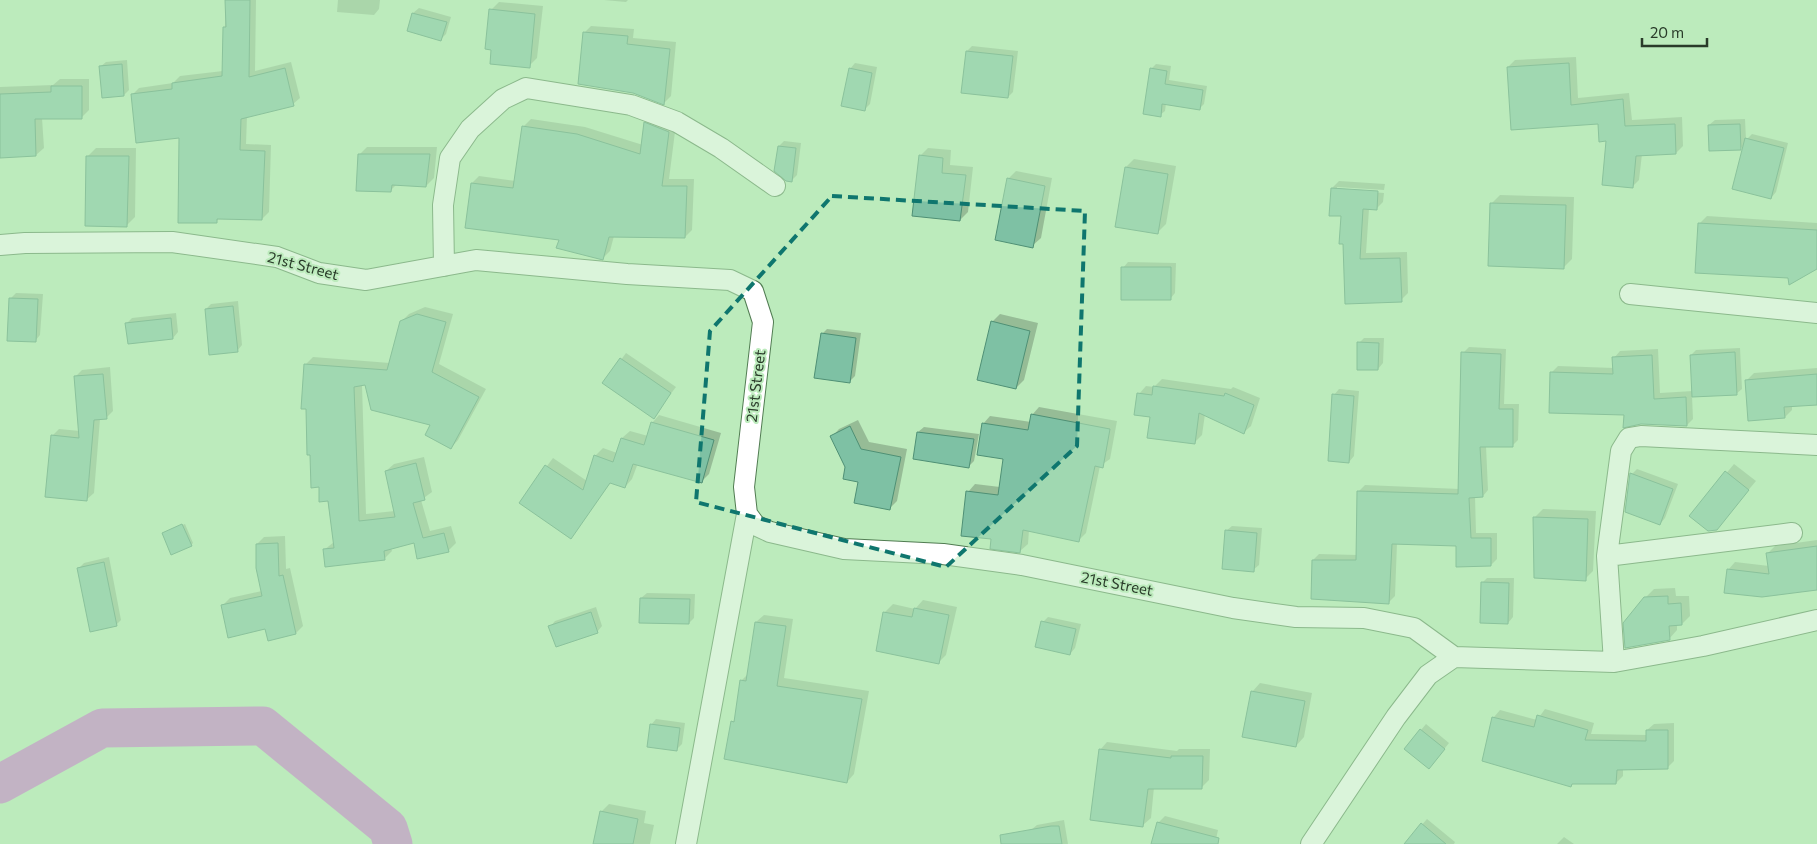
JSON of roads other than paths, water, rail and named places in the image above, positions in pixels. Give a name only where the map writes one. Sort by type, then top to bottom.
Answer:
[{"type":"street","points":[[444,266],[444,205],[450,158],[470,129],[503,99],[526,88],[631,105],[677,122],[721,148],[775,186]]},
{"type":"street","name":"21st Street","points":[[0,245],[25,242],[172,242],[277,258],[319,273],[366,280],[476,260],[627,274],[730,280],[754,291],[763,322],[744,486],[747,514],[755,525],[770,532],[844,549],[943,554],[1022,566],[1233,608],[1296,617],[1364,618],[1380,621],[1414,628],[1454,657]]},
{"type":"street","points":[[1630,294],[1817,312]]},
{"type":"street","points":[[1614,662],[1607,556],[1621,451],[1630,438],[1641,436],[1817,445]]},
{"type":"street","points":[[686,844],[747,514]]},
{"type":"street","points":[[1607,556],[1792,533]]},
{"type":"street","points":[[1311,844],[1396,717],[1422,682],[1428,675],[1454,657],[1614,662],[1702,646],[1817,620]]},
{"type":"waterway","points":[[0,784],[102,728],[263,726],[388,828],[393,844]]}]
